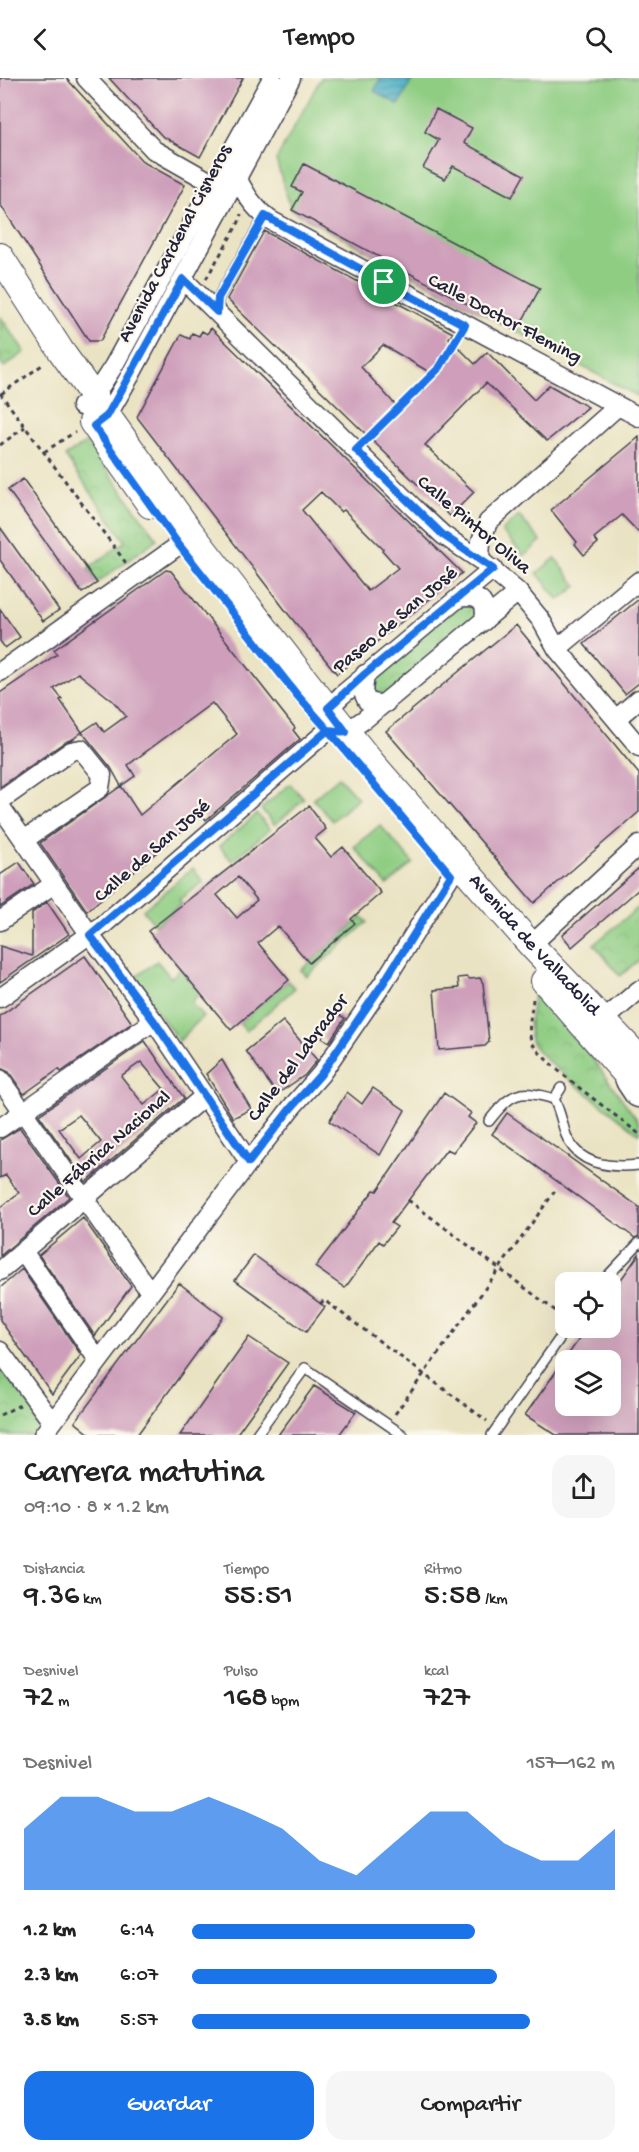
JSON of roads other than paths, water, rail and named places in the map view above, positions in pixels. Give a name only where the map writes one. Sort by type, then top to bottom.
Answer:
[{"type":"main road","name":"Avenida de Valladolid","points":[[0,256],[61,351],[93,413],[179,545],[297,695],[334,723],[531,945],[604,1020],[637,1080]]},
{"type":"main road","name":"Avenida de Valladolid","points":[[0,288],[49,360],[189,530],[309,685],[334,723],[451,875],[551,989],[637,1080]]},
{"type":"street","points":[[86,78],[154,150],[214,184]]},
{"type":"street","name":"Avenida Cardenal Cisneros","points":[[93,413],[113,367],[272,78]]},
{"type":"street","name":"Avenida Cardenal Cisneros","points":[[93,413],[183,279],[291,78]]},
{"type":"street","name":"Calle Doctor Fleming","points":[[237,178],[256,210],[265,216],[639,417]]},
{"type":"street","name":"Calle Pintor Oliva","points":[[183,279],[443,535],[486,564],[518,592],[541,620],[557,650],[639,747]]},
{"type":"street","points":[[486,564],[480,541],[488,522],[618,406]]},
{"type":"street","points":[[0,672],[179,545]]},
{"type":"street","name":"Paseo de San José","points":[[334,723],[365,674],[458,598],[486,564]]},
{"type":"street","points":[[557,650],[639,581]]},
{"type":"street","points":[[334,723],[386,703],[518,592]]},
{"type":"street","points":[[458,598],[470,596],[477,598],[486,610],[484,621]]},
{"type":"street","points":[[365,674],[363,692],[367,700],[377,704],[386,703]]},
{"type":"street","points":[[616,719],[639,699]]},
{"type":"street","name":"Calle de San José","points":[[0,998],[90,935],[334,723]]},
{"type":"street","points":[[0,801],[70,751],[81,749],[102,775],[100,788],[24,840]]},
{"type":"street","points":[[0,806],[90,935],[154,1021],[203,1097],[249,1162]]},
{"type":"street","points":[[531,945],[639,844]]},
{"type":"street","name":"Calle del Labrador","points":[[47,1429],[249,1162],[321,1074],[384,982],[451,875]]},
{"type":"street","points":[[0,921],[54,884]]},
{"type":"street","points":[[604,1020],[639,990]]},
{"type":"street","points":[[0,1128],[154,1021]]},
{"type":"street","points":[[0,1079],[150,1292]]},
{"type":"street","name":"Calle Fábrica Nacional","points":[[0,1271],[203,1097]]},
{"type":"street","points":[[23,1251],[98,1360]]},
{"type":"street","points":[[0,1351],[33,1398],[47,1429]]},
{"type":"lane","points":[[217,312],[218,298],[265,216]]},
{"type":"lane","points":[[554,1099],[561,1088]]},
{"type":"lane","points":[[489,1121],[502,1103],[516,1095],[534,1093],[554,1099]]},
{"type":"lane","points":[[554,1099],[572,1147],[581,1155],[591,1162],[604,1165],[639,1165]]},
{"type":"lane","points":[[611,1272],[639,1243]]},
{"type":"lane","points":[[494,1432],[560,1338]]},
{"type":"lane","points":[[256,1435],[305,1368],[403,1435]]},
{"type":"water","points":[[381,78],[413,78],[399,105],[374,91]]}]
